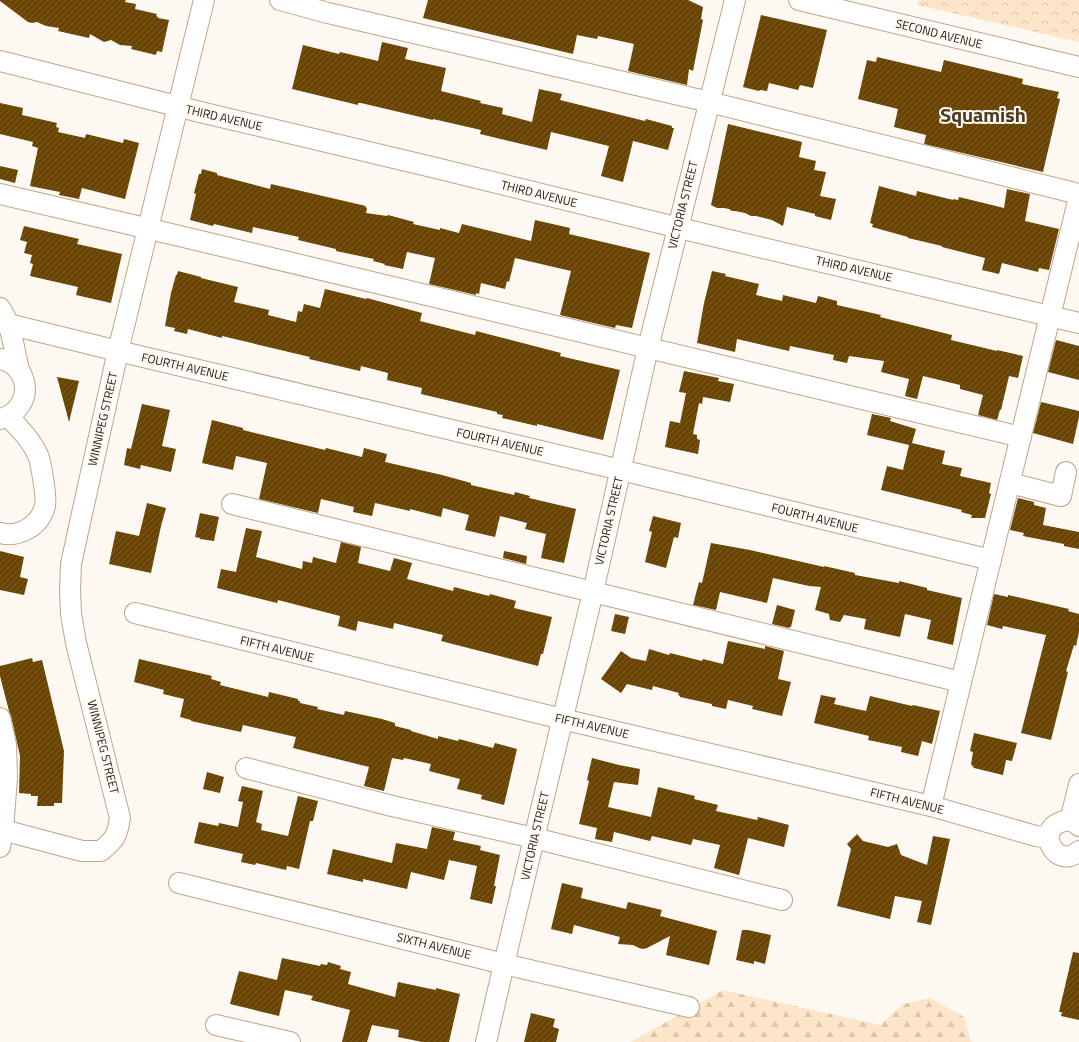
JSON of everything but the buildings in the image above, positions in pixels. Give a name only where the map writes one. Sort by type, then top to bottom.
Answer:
[{"type":"street","name":"WINNIPEG STREET","points":[[1,839],[82,851],[100,851],[115,839],[119,829],[120,818],[76,643],[71,614],[71,564],[118,351],[204,0]]},
{"type":"street","points":[[280,0],[708,102],[1079,196],[931,806]]},
{"type":"street","name":"VICTORIA STREET","points":[[486,1042],[593,592],[648,348],[708,102],[735,0]]},
{"type":"street","name":"SECOND AVENUE","points":[[799,0],[1079,67]]},
{"type":"street","name":"THIRD AVENUE","points":[[0,61],[678,228],[1079,323]]},
{"type":"street","points":[[0,194],[1021,437]]},
{"type":"street","points":[[0,533],[18,533],[30,528],[40,518],[45,506],[46,496],[38,456],[27,436],[4,418],[16,411],[21,404],[25,387],[4,316]]},
{"type":"street","name":"FOURTH AVENUE","points":[[4,316],[118,351],[991,560]]},
{"type":"street","points":[[0,359],[12,364],[19,370]]},
{"type":"street","points":[[1010,483],[1061,496],[1066,472]]},
{"type":"street","points":[[232,504],[961,682]]},
{"type":"street","name":"FIFTH AVENUE","points":[[135,613],[562,719],[931,806],[1036,836],[1049,838]]},
{"type":"street","points":[[0,718],[7,778],[1,839]]},
{"type":"street","points":[[246,768],[392,806],[534,838],[782,900]]},
{"type":"street","points":[[1079,784],[1075,823],[1064,821],[1058,823],[1053,827],[1049,838],[1049,843],[1052,849],[1061,856],[1072,856],[1079,851]]},
{"type":"street","name":"SIXTH AVENUE","points":[[179,883],[504,964],[689,1007]]},
{"type":"street","points":[[216,1025],[290,1042]]},
{"type":"green space","points":[[918,0],[1079,0],[1079,42],[917,5]]},
{"type":"green space","points":[[723,990],[880,1025],[903,1004],[930,998],[964,1017],[971,1042],[631,1042]]},
{"type":"district","name":"Squamish","points":[[983,115]]}]
